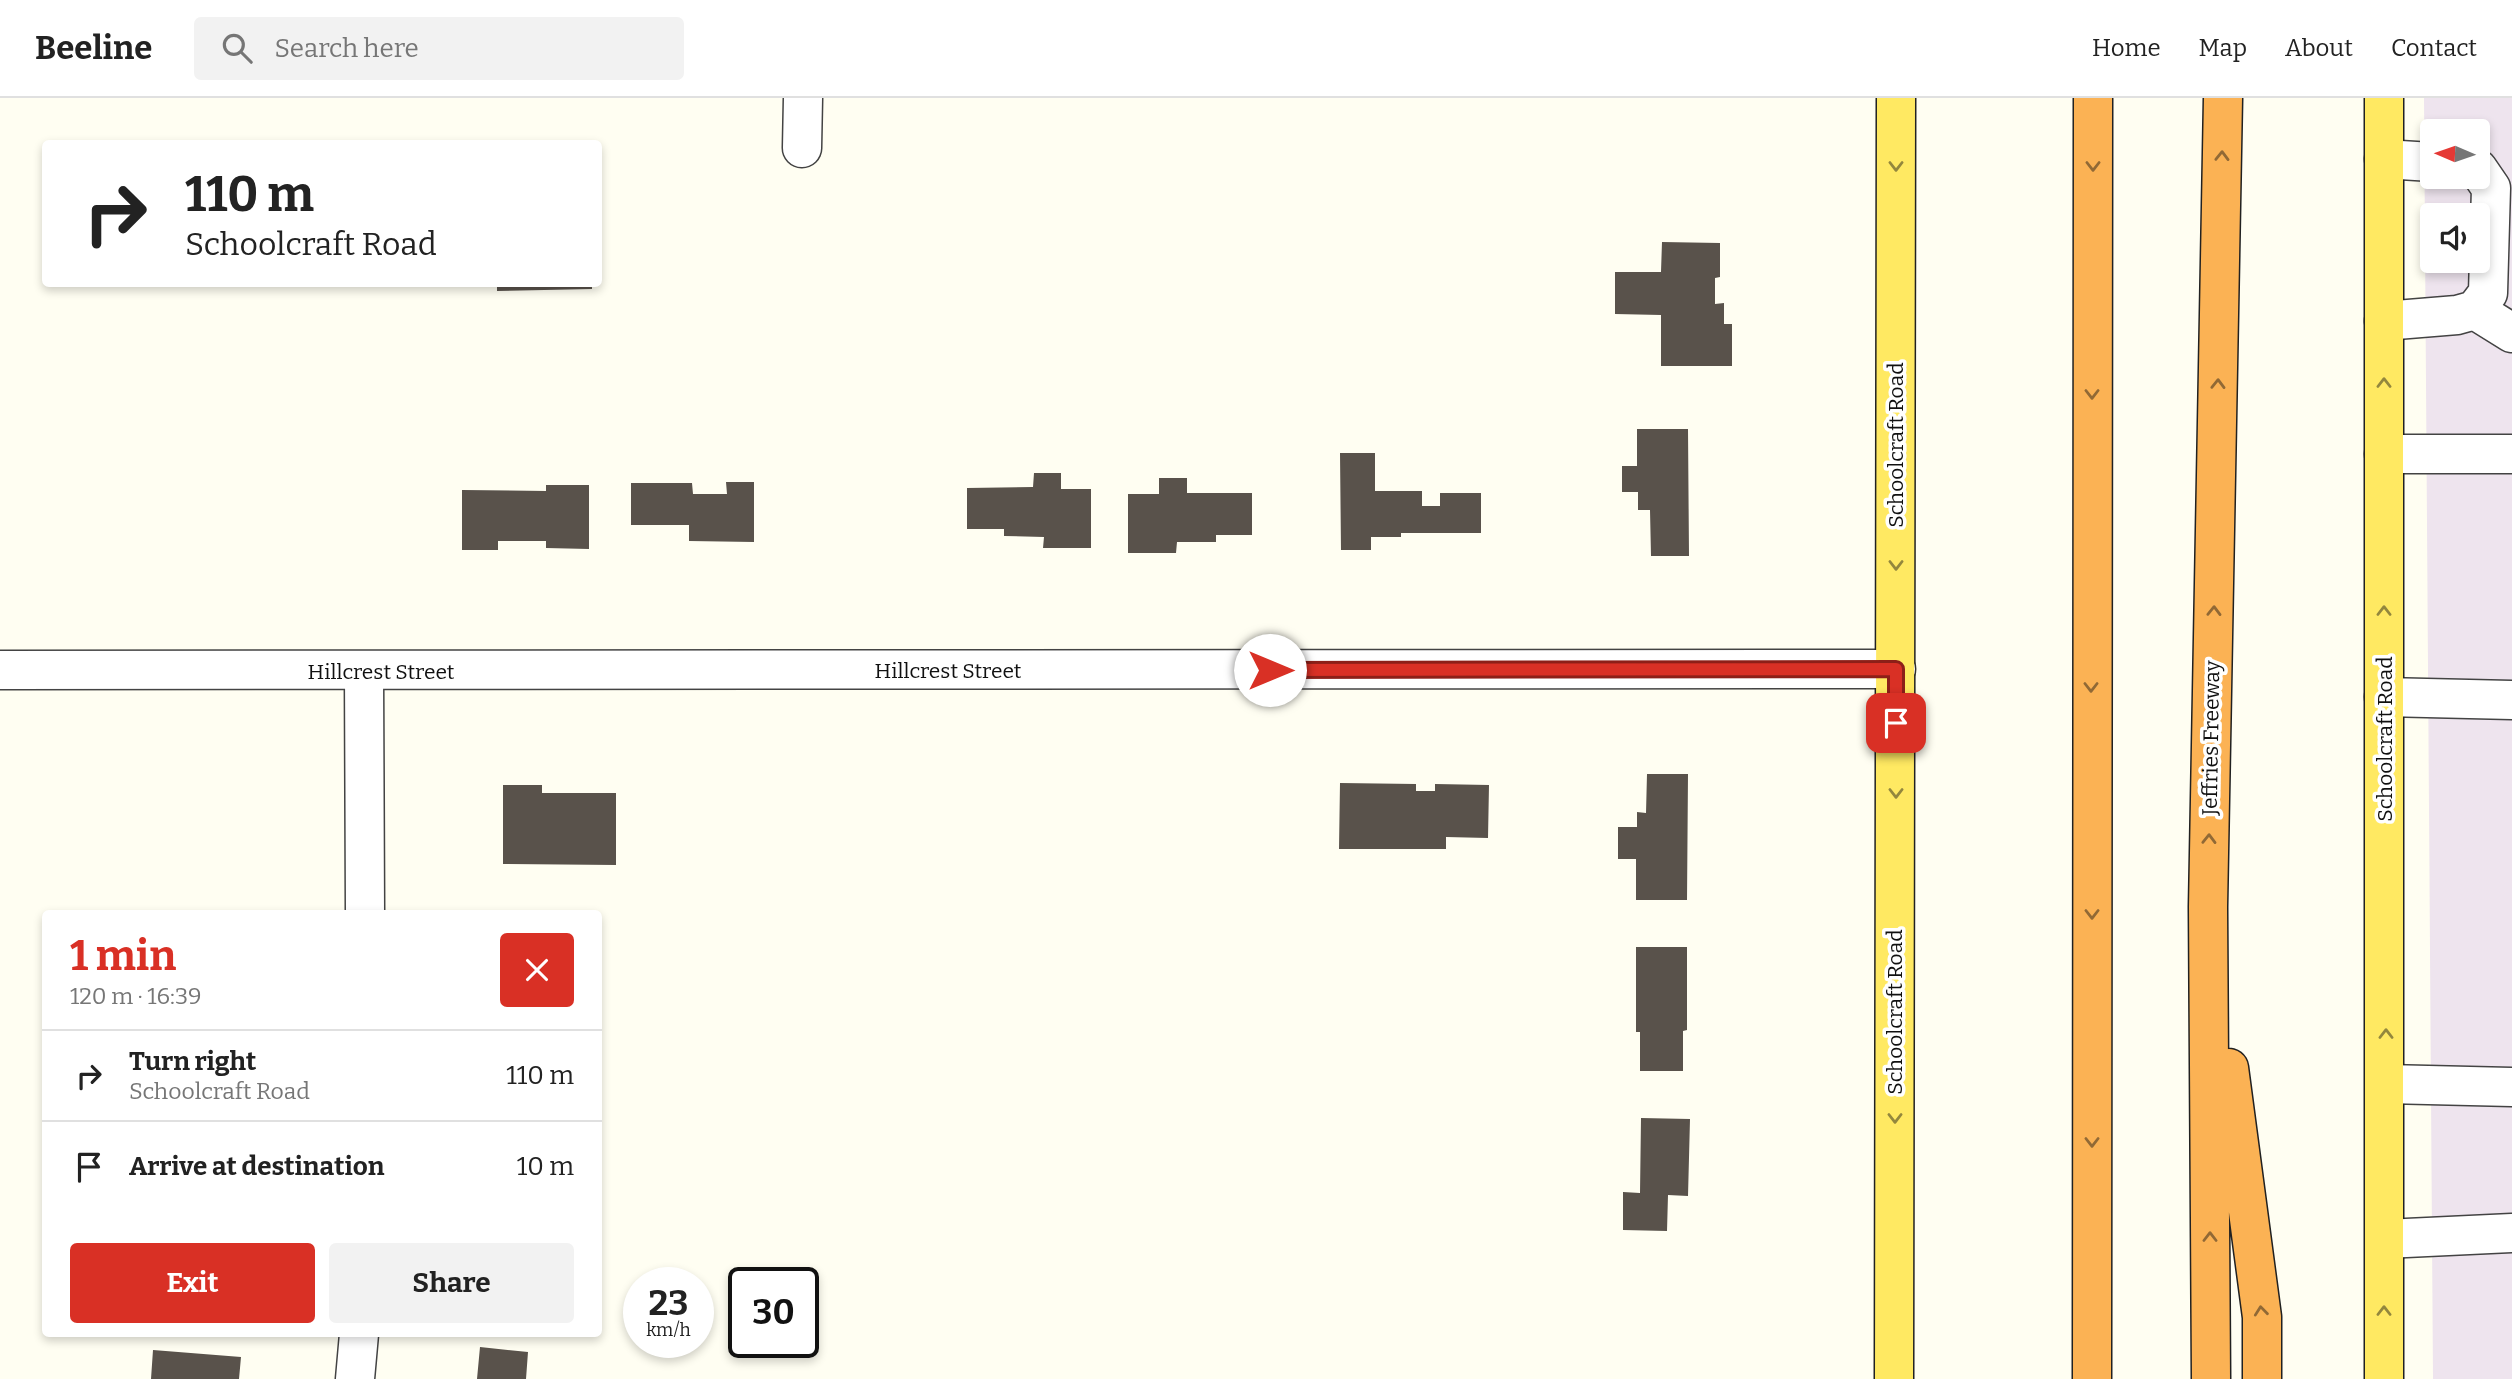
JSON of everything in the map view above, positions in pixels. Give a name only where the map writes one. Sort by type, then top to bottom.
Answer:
[{"type":"highway","points":[[2092,1379],[2093,98]]},
{"type":"highway","name":"Jeffries Freeway","points":[[2211,1379],[2208,907],[2223,98]]},
{"type":"highway","points":[[2208,907],[2262,1317],[2262,1379]]},
{"type":"main road","name":"Schoolcraft Road","points":[[1894,1379],[1896,98]]},
{"type":"main road","name":"Schoolcraft Road","points":[[2384,98],[2384,1379]]},
{"type":"street","points":[[802,148],[803,98]]},
{"type":"street","points":[[2384,159],[2420,161]]},
{"type":"street","points":[[2384,321],[2457,315],[2475,310],[2488,293],[2490,187]]},
{"type":"street","points":[[2475,310],[2512,333]]},
{"type":"street","points":[[2384,454],[2512,454]]},
{"type":"street","name":"Hillcrest Street","points":[[0,670],[364,672],[1896,669]]},
{"type":"street","points":[[364,672],[365,910]]},
{"type":"street","points":[[2384,697],[2512,700]]},
{"type":"street","points":[[2386,1084],[2512,1087]]},
{"type":"street","points":[[2385,1239],[2512,1233]]},
{"type":"street","points":[[355,1379],[359,1337]]},
{"type":"shaded area","points":[[2424,98],[2512,98],[2512,1379],[2433,1379],[2425,273],[2490,273],[2490,203],[2425,203],[2425,189],[2490,189],[2490,119],[2424,119]]},
{"type":"building","points":[[1662,242],[1720,243],[1720,277],[1715,278],[1715,304],[1724,303],[1724,324],[1732,324],[1732,366],[1661,366],[1661,315],[1615,314],[1615,272],[1661,272]]},
{"type":"building","points":[[497,287],[592,287],[592,289],[497,291]]},
{"type":"building","points":[[1637,429],[1688,429],[1689,556],[1651,556],[1650,510],[1638,510],[1638,492],[1622,492],[1622,466],[1637,466]]},
{"type":"building","points":[[1340,453],[1375,453],[1375,491],[1422,491],[1422,506],[1440,506],[1440,493],[1481,493],[1481,533],[1401,533],[1401,537],[1371,537],[1371,550],[1341,550]]},
{"type":"building","points":[[1034,473],[1061,473],[1061,489],[1091,489],[1091,548],[1043,548],[1044,537],[1004,536],[1004,529],[967,529],[967,488],[1033,487]]},
{"type":"building","points":[[1159,478],[1187,478],[1187,493],[1252,493],[1252,535],[1216,535],[1216,542],[1177,542],[1176,553],[1128,553],[1128,494],[1159,494]]},
{"type":"building","points":[[726,482],[754,482],[754,542],[689,541],[689,525],[631,525],[631,483],[692,483],[693,494],[727,494]]},
{"type":"building","points":[[546,485],[589,485],[589,549],[546,548],[546,541],[498,541],[498,550],[462,550],[462,490],[546,491]]},
{"type":"building","points":[[1647,774],[1688,774],[1687,900],[1636,900],[1636,859],[1618,859],[1618,827],[1637,827],[1637,812],[1646,813]]},
{"type":"building","points":[[1340,783],[1416,784],[1416,791],[1435,791],[1435,784],[1489,785],[1488,838],[1446,837],[1446,849],[1339,849]]},
{"type":"building","points":[[503,785],[542,785],[542,793],[616,793],[616,865],[503,864]]},
{"type":"building","points":[[1636,947],[1687,947],[1687,1030],[1683,1031],[1683,1071],[1640,1071],[1640,1032],[1636,1032]]},
{"type":"building","points":[[1641,1118],[1690,1119],[1688,1196],[1668,1195],[1667,1231],[1623,1230],[1623,1192],[1640,1193]]},
{"type":"building","points":[[480,1347],[528,1352],[526,1379],[477,1379]]},
{"type":"building","points":[[153,1350],[241,1357],[239,1379],[151,1379]]},
{"type":"route","points":[[1270,670],[1896,669],[1896,723]]}]
